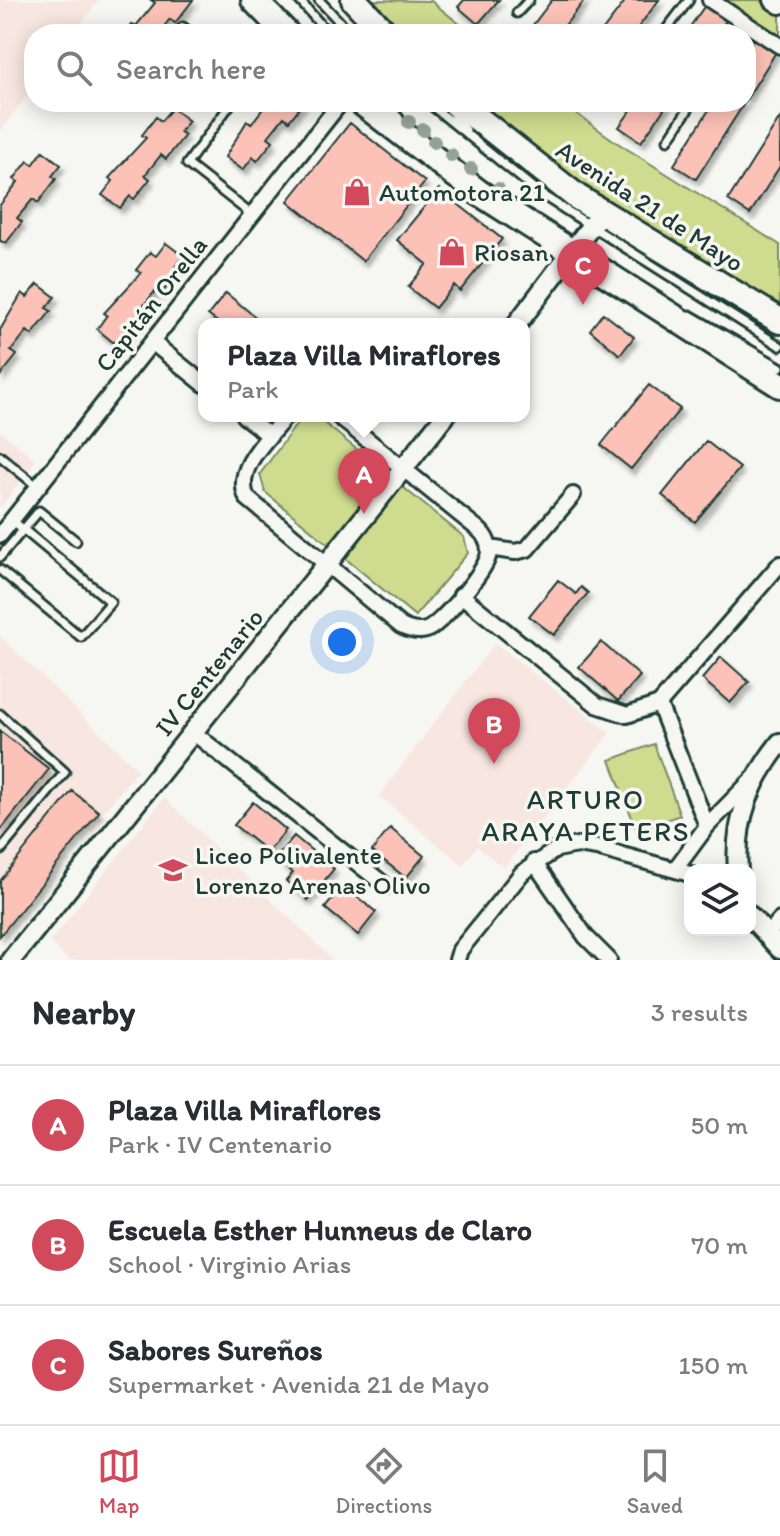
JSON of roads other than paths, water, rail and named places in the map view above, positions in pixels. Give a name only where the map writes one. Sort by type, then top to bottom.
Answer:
[{"type":"main road","points":[[254,0],[277,24]]},
{"type":"main road","points":[[354,0],[377,24]]},
{"type":"main road","points":[[374,112],[478,192],[780,385]]},
{"type":"main road","name":"Avenida 21 de Mayo","points":[[469,112],[596,220],[780,321]]},
{"type":"street","points":[[710,0],[736,24]]},
{"type":"street","points":[[774,0],[780,4]]},
{"type":"street","points":[[756,35],[780,46]]},
{"type":"street","name":"Capitán Orella","points":[[0,535],[18,525],[38,487],[333,112]]},
{"type":"street","points":[[522,318],[596,220]]},
{"type":"street","points":[[152,342],[198,379]]},
{"type":"street","points":[[252,422],[270,436]]},
{"type":"street","points":[[281,422],[245,469],[244,492],[251,503],[401,626],[414,631],[434,626],[486,562],[489,548],[478,529],[345,422]]},
{"type":"street","name":"IV Centenario","points":[[11,960],[440,422]]},
{"type":"street","points":[[489,548],[515,552],[527,549],[573,495]]},
{"type":"street","points":[[461,595],[606,711],[627,715],[659,704],[780,564]]},
{"type":"street","points":[[659,704],[707,826]]},
{"type":"street","points":[[194,733],[386,886]]},
{"type":"street","points":[[457,960],[460,950],[534,862],[557,849],[578,845],[683,871],[707,826],[754,778],[780,743]]},
{"type":"street","points":[[738,864],[739,829],[754,778]]},
{"type":"street","points":[[534,862],[586,937],[609,960]]},
{"type":"street","points":[[766,936],[780,920]]},
{"type":"street","points":[[756,924],[780,949]]},
{"type":"lane","points":[[299,0],[320,24]]},
{"type":"lane","points":[[319,0],[342,24]]},
{"type":"lane","points":[[517,13],[529,0]]},
{"type":"lane","points":[[671,24],[689,0]]},
{"type":"lane","points":[[225,112],[187,164],[252,215]]},
{"type":"lane","points":[[394,112],[435,159]]},
{"type":"lane","points":[[439,112],[481,147],[596,220],[780,346]]},
{"type":"lane","points":[[452,112],[481,147]]},
{"type":"lane","points":[[668,140],[686,112]]},
{"type":"lane","points":[[635,295],[699,318],[780,367]]},
{"type":"lane","points":[[0,456],[38,487]]},
{"type":"lane","points":[[0,557],[18,525],[39,511],[76,541]]},
{"type":"lane","points":[[0,570],[81,637],[111,602],[18,525]]},
{"type":"lane","points":[[0,714],[65,772],[0,851]]},
{"type":"place","name":"Automotora 21","points":[[357,192]]},
{"type":"place","name":"Riosan","points":[[452,252]]},
{"type":"place","name":"Sabores Sureños","points":[[583,305]]},
{"type":"place","name":"Plaza Villa Miraflores","points":[[364,514]]},
{"type":"place","name":"Escuela Esther Hunneus de Claro","points":[[494,764]]},
{"type":"place","name":"Liceo Polivalente Lorenzo Arenas Olivo","points":[[173,870]]},
{"type":"district","name":"ARTURO ARAYA PETERS","points":[[586,815]]}]
